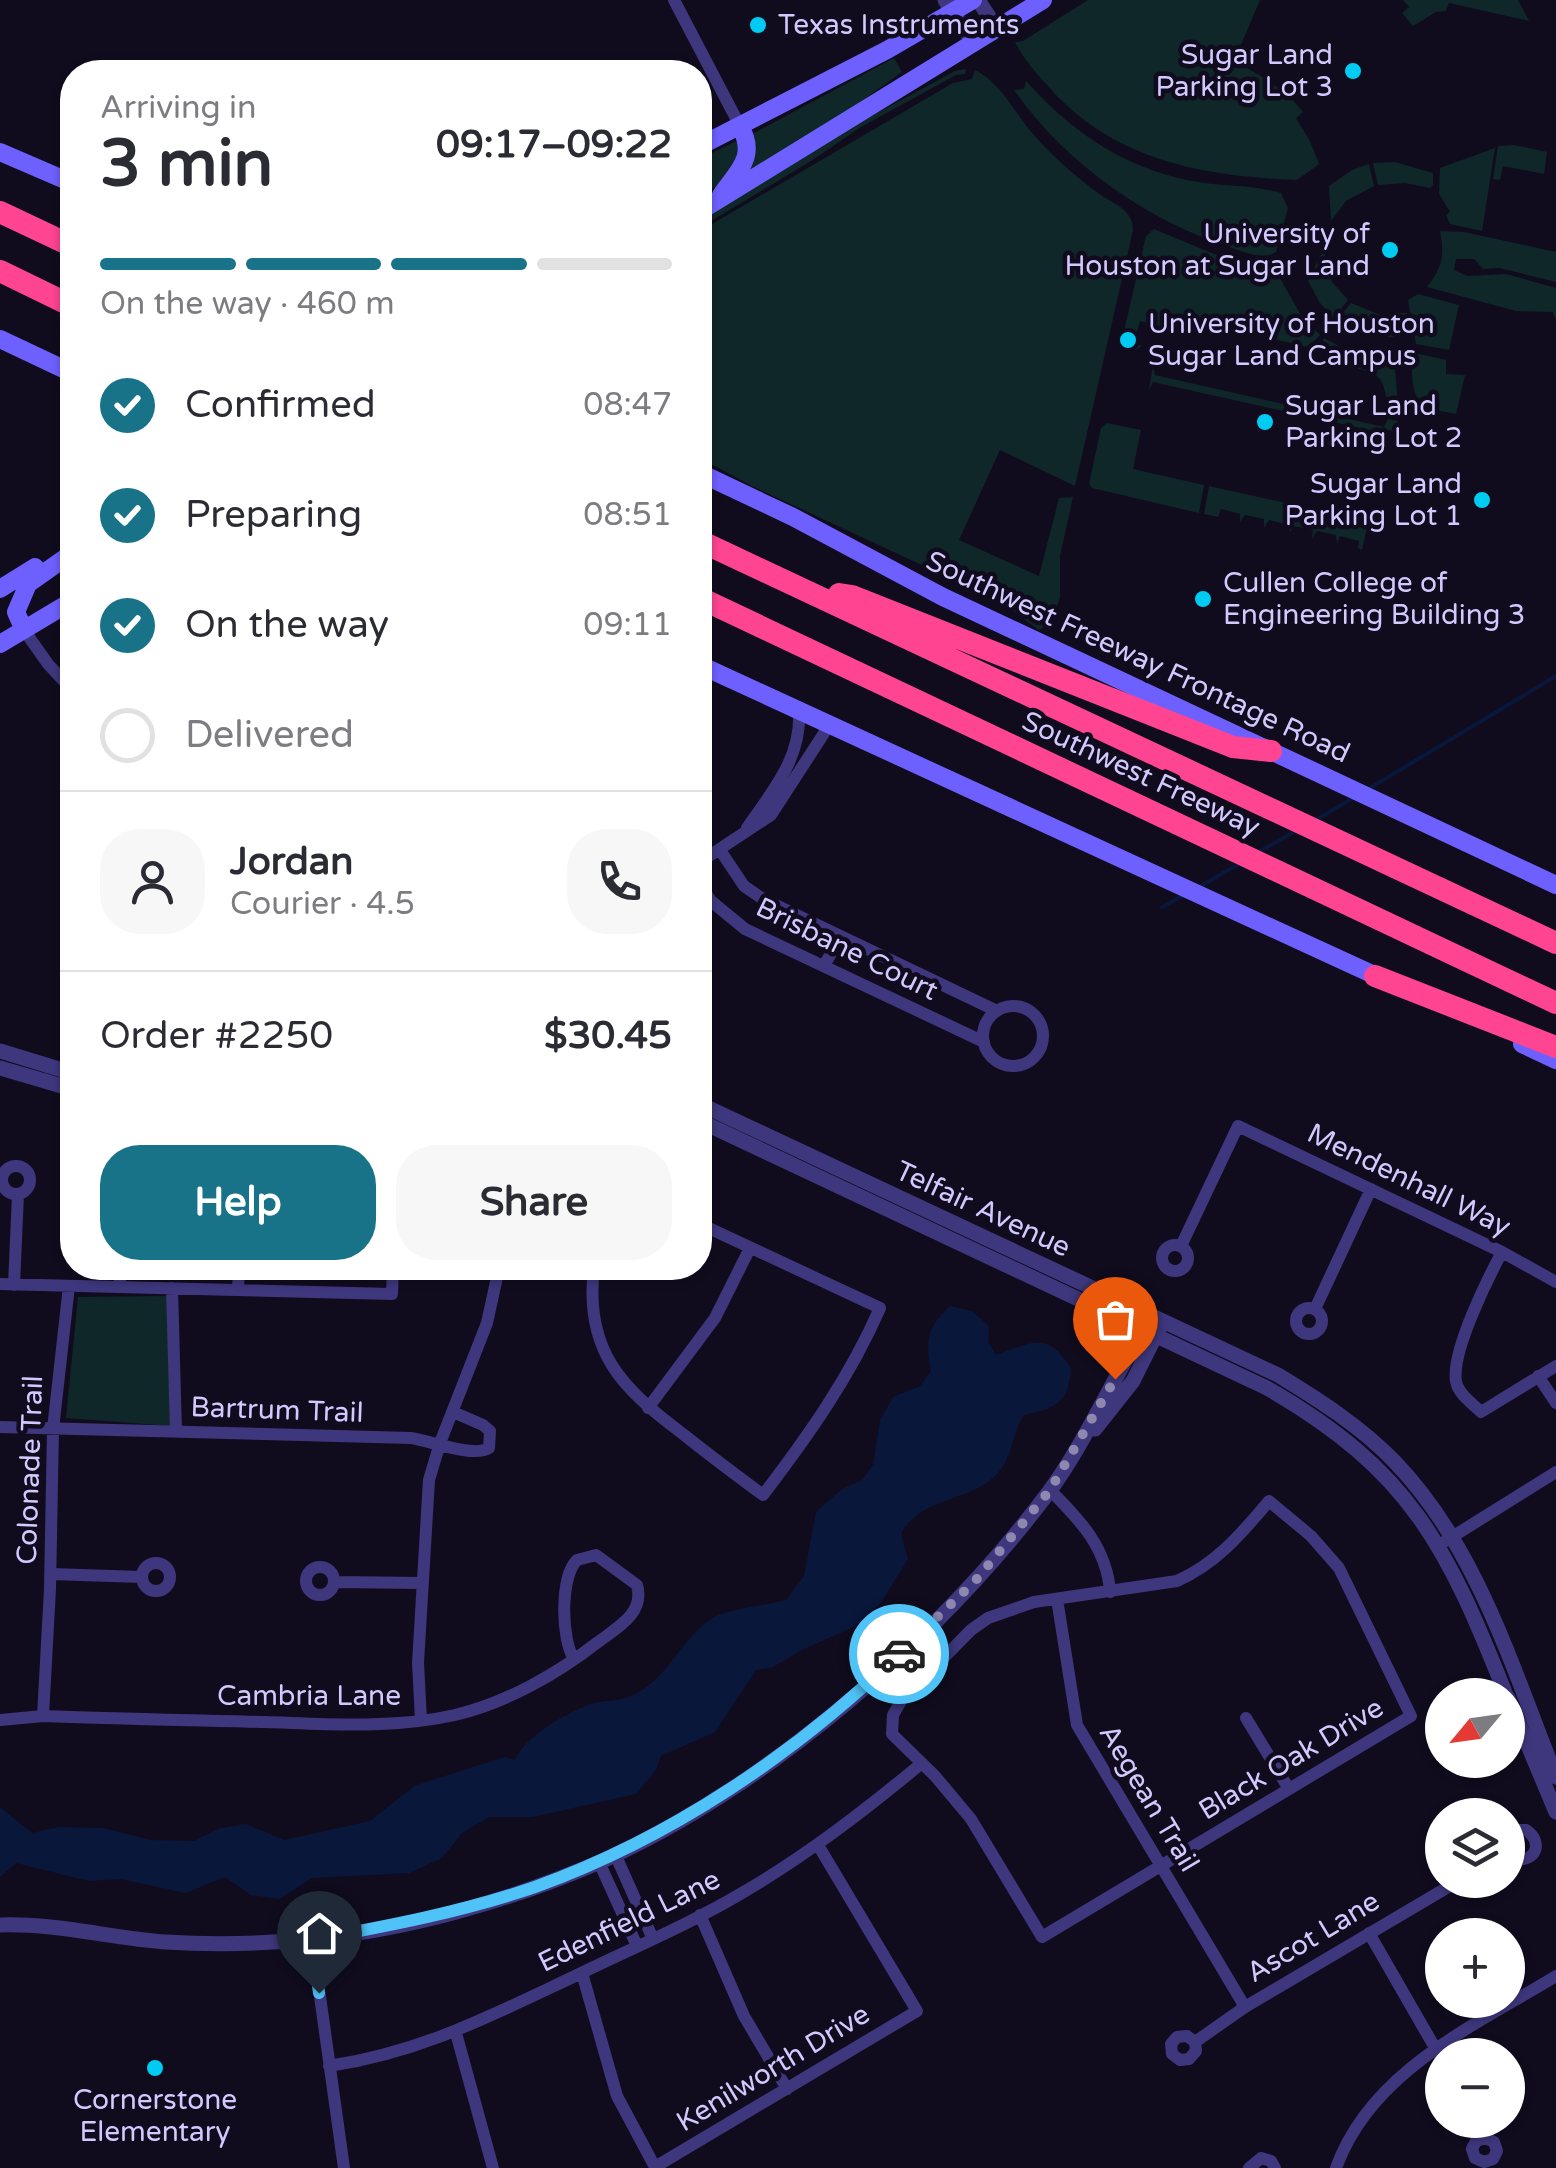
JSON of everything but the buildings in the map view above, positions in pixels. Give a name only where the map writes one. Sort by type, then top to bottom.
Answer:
[{"type":"highway","points":[[0,212],[60,240]]},
{"type":"highway","points":[[0,271],[60,300]]},
{"type":"highway","name":"Southwest Freeway","points":[[712,547],[1556,943]]},
{"type":"highway","points":[[800,588],[852,596],[1233,747],[1281,756]]},
{"type":"highway","name":"Southwest Freeway","points":[[712,604],[1556,1002]]},
{"type":"highway","points":[[1376,976],[1556,1047]]},
{"type":"main road","points":[[712,140],[888,50],[949,6],[976,0]]},
{"type":"main road","points":[[712,204],[1043,0]]},
{"type":"main road","points":[[718,200],[746,158],[748,140],[740,126]]},
{"type":"main road","points":[[0,152],[60,178]]},
{"type":"main road","points":[[0,339],[60,367]]},
{"type":"main road","name":"Southwest Freeway Frontage Road","points":[[712,479],[943,596],[1556,885]]},
{"type":"main road","points":[[0,589],[60,550]]},
{"type":"main road","points":[[24,630],[16,612],[24,589],[60,562]]},
{"type":"main road","points":[[0,644],[60,608]]},
{"type":"main road","points":[[712,670],[1556,1060]]},
{"type":"street","points":[[674,0],[705,60]]},
{"type":"street","points":[[976,0],[997,29]]},
{"type":"street","points":[[949,6],[974,44]]},
{"type":"street","points":[[712,73],[740,126]]},
{"type":"street","points":[[24,630],[60,677]]},
{"type":"street","points":[[742,834],[794,752],[800,734],[799,710]]},
{"type":"street","points":[[712,855],[754,828],[782,801],[830,724]]},
{"type":"street","name":"Brisbane Court","points":[[712,900],[745,929],[984,1042],[990,1056],[1007,1066],[1027,1063],[1040,1050],[1042,1030],[1033,1014],[1016,1006],[997,1011],[763,899],[744,886],[720,850]]},
{"type":"street","points":[[824,966],[840,937]]},
{"type":"street","points":[[984,1042],[984,1026],[997,1011]]},
{"type":"street","points":[[0,1051],[60,1069]]},
{"type":"street","points":[[0,1068],[60,1086]]},
{"type":"street","name":"Telfair Avenue","points":[[712,1110],[1152,1325]]},
{"type":"street","name":"Telfair Avenue","points":[[712,1126],[1152,1325],[1278,1376],[1338,1413],[1392,1458],[1415,1484],[1446,1541],[1484,1596],[1556,1777]]},
{"type":"street","name":"Mendenhall Way","points":[[1180,1246],[1238,1126],[1502,1252],[1556,1282]]},
{"type":"street","points":[[1315,1308],[1371,1190]]},
{"type":"street","points":[[18,1194],[7,1284],[392,1294],[393,1280]]},
{"type":"street","points":[[593,1280],[593,1319],[620,1380],[648,1408],[763,1495],[835,1397],[880,1308],[712,1230]]},
{"type":"street","points":[[648,1408],[715,1318],[750,1248]]},
{"type":"street","points":[[1502,1252],[1471,1318],[1456,1370],[1458,1388],[1481,1412],[1556,1366]]},
{"type":"street","points":[[120,1280],[120,1287]]},
{"type":"street","points":[[238,1280],[238,1290]]},
{"type":"street","points":[[421,1720],[418,1664],[429,1480],[487,1323],[496,1280]]},
{"type":"street","name":"Colonade Trail","points":[[43,1716],[51,1574],[53,1428],[69,1286]]},
{"type":"street","points":[[172,1288],[176,1432]]},
{"type":"street","points":[[0,1925],[62,1928],[164,1942],[312,1940],[458,1910],[532,1888],[615,1854],[728,1791],[828,1716],[976,1580],[1050,1490],[1152,1325]]},
{"type":"street","points":[[1538,1376],[1556,1404]]},
{"type":"street","name":"Bartrum Trail","points":[[0,1427],[411,1438],[472,1452],[483,1453],[490,1448],[490,1431],[452,1412]]},
{"type":"street","points":[[1446,1541],[1556,1472]]},
{"type":"street","points":[[922,1763],[892,1734],[893,1715],[900,1701],[971,1630],[1009,1609],[1110,1592],[1104,1562],[1093,1538],[1050,1490]]},
{"type":"street","name":"Black Oak Drive","points":[[922,1763],[972,1819],[1042,1937],[1411,1716],[1338,1568],[1318,1543],[1269,1501],[1231,1546],[1196,1572],[1152,1586],[1110,1592]]},
{"type":"street","name":"Telfair Avenue","points":[[1446,1541],[1500,1678]]},
{"type":"street","name":"Cambria Lane","points":[[0,1720],[43,1716],[358,1725],[456,1715],[488,1705],[542,1679],[574,1658],[632,1615],[640,1599],[633,1580],[603,1557],[589,1554],[571,1564],[564,1635],[574,1658]]},
{"type":"street","points":[[51,1574],[142,1577]]},
{"type":"street","points":[[335,1582],[422,1583]]},
{"type":"street","name":"Aegean Trail","points":[[1057,1598],[1077,1725],[1244,2007]]},
{"type":"street","points":[[1246,1718],[1289,1789]]},
{"type":"street","name":"Telfair Avenue","points":[[1525,1739],[1556,1812]]},
{"type":"street","name":"Edenfield Lane","points":[[329,2066],[407,2051],[456,2033],[700,1915],[818,1845],[922,1763]]},
{"type":"street","points":[[1525,1830],[1534,1836],[1537,1846],[1525,1860]]},
{"type":"street","name":"Kenilworth Drive","points":[[655,2168],[917,2012],[818,1845]]},
{"type":"street","points":[[615,1854],[653,1939]]},
{"type":"street","points":[[598,1862],[637,1946]]},
{"type":"street","name":"Ascot Lane","points":[[1194,2042],[1244,2007],[1429,1898]]},
{"type":"street","points":[[700,1915],[744,2016],[787,2089]]},
{"type":"street","points":[[1368,1933],[1430,2038]]},
{"type":"street","points":[[312,1940],[344,2168]]},
{"type":"street","points":[[582,1973],[617,2096],[655,2168]]},
{"type":"street","points":[[1463,2038],[1555,1977]]},
{"type":"street","points":[[456,2033],[492,2168]]},
{"type":"street","points":[[1336,2168],[1350,2134],[1374,2102],[1403,2074],[1425,2062]]},
{"type":"street","points":[[1249,2168],[1260,2158],[1271,2161],[1275,2168]]},
{"type":"green space","points":[[1088,0],[1260,0],[1238,52],[1248,58],[1247,68],[1284,92],[1303,112],[1296,118],[1319,164],[1297,180],[1226,174],[1159,159],[1099,130],[1047,85],[1015,42],[1023,41]]},
{"type":"green space","points":[[1403,0],[1518,0],[1529,21],[1449,3],[1446,11],[1436,12],[1413,26],[1402,13],[1409,7]]},
{"type":"green space","points":[[894,58],[902,72],[838,118],[742,177],[755,147],[754,133]]},
{"type":"green space","points":[[966,69],[965,74],[956,75],[861,127],[712,220],[712,213],[853,126],[955,71]]},
{"type":"green space","points":[[975,70],[1000,90],[1056,158],[1126,212],[1133,230],[1075,486],[1000,450],[959,540],[1039,576],[1059,498],[1073,497],[1060,556],[1060,598],[1050,625],[1039,630],[999,601],[712,464],[712,224],[953,83],[972,79]]},
{"type":"green space","points":[[1026,81],[1064,119],[1129,160],[1177,178],[1281,193],[1288,208],[1276,252],[1254,255],[1200,236],[1110,186],[1035,117],[1014,90],[1024,89]]},
{"type":"green space","points":[[740,139],[742,146],[724,181],[712,188],[712,153]]},
{"type":"green space","points":[[1498,146],[1547,152],[1544,174],[1503,166],[1500,180],[1493,179]]},
{"type":"green space","points":[[1495,148],[1482,231],[1450,224],[1446,215],[1450,212],[1439,194],[1440,168]]},
{"type":"green space","points":[[1395,162],[1433,173],[1433,185],[1378,185],[1373,163]]},
{"type":"green space","points":[[1369,164],[1374,186],[1346,201],[1331,221],[1329,186]]},
{"type":"green space","points":[[1154,229],[1214,254],[1277,273],[1302,317],[1320,335],[1308,347],[1192,320],[1187,332],[1140,321],[1134,342],[1142,346],[1136,350],[1126,347],[1122,340],[1146,236]]},
{"type":"green space","points":[[1440,231],[1464,232],[1556,252],[1556,282],[1500,268],[1483,269],[1474,259],[1456,259],[1454,270],[1467,276],[1506,274],[1556,288],[1556,320],[1553,312],[1516,311],[1427,287],[1441,261]]},
{"type":"green space","points":[[1324,249],[1332,282],[1348,300],[1334,318],[1308,281]]},
{"type":"green space","points":[[1418,294],[1459,305],[1449,350],[1416,344],[1408,300]]},
{"type":"green space","points":[[1351,303],[1378,314],[1407,313],[1411,334],[1382,337],[1345,325],[1337,320]]},
{"type":"green space","points":[[1324,338],[1352,353],[1392,364],[1398,404],[1393,407],[1387,403],[1382,382],[1371,372],[1332,365],[1333,356],[1319,349]]},
{"type":"green space","points":[[1415,353],[1446,360],[1446,374],[1465,375],[1456,414],[1432,409],[1419,401],[1412,381]]},
{"type":"green space","points":[[1153,366],[1155,375],[1384,427],[1388,419],[1398,421],[1396,431],[1387,430],[1386,443],[1382,441],[1383,433],[1153,382],[1149,390]]},
{"type":"green space","points":[[1107,423],[1141,430],[1133,469],[1204,485],[1199,513],[1092,488],[1089,484],[1101,428]]},
{"type":"green space","points":[[1209,486],[1308,508],[1304,528],[1293,526],[1290,533],[1289,525],[1269,520],[1264,528],[1264,519],[1245,515],[1240,522],[1240,514],[1221,509],[1218,517],[1204,514]]},
{"type":"green space","points":[[1312,509],[1363,521],[1365,513],[1370,514],[1362,550],[1358,548],[1359,541],[1340,536],[1337,544],[1336,535],[1317,531],[1312,538]]},
{"type":"green space","points":[[168,1296],[171,1426],[66,1418],[78,1297]]},
{"type":"water","points":[[950,1306],[972,1311],[989,1326],[988,1342],[996,1355],[1038,1343],[1054,1349],[1071,1369],[1063,1397],[1052,1407],[1024,1415],[1005,1463],[994,1477],[919,1513],[909,1522],[901,1534],[908,1559],[880,1604],[854,1627],[773,1667],[756,1670],[715,1732],[661,1756],[656,1770],[636,1794],[533,1817],[489,1817],[462,1833],[442,1858],[409,1873],[312,1878],[280,1899],[251,1895],[225,1877],[186,1893],[120,1879],[89,1881],[16,1863],[0,1877],[0,1807],[32,1833],[58,1827],[103,1828],[151,1840],[194,1841],[220,1828],[246,1824],[284,1840],[370,1821],[416,1785],[505,1757],[515,1760],[536,1735],[568,1714],[593,1703],[640,1692],[711,1619],[786,1600],[804,1576],[816,1512],[842,1489],[862,1480],[873,1465],[880,1420],[893,1397],[920,1386],[931,1371],[930,1335],[936,1321]]},
{"type":"waterway","points":[[1370,788],[1556,676]]},
{"type":"waterway","points":[[1314,821],[1353,798]]},
{"type":"waterway","points":[[1257,853],[1297,830]]},
{"type":"waterway","points":[[1197,888],[1241,863]]},
{"type":"waterway","points":[[1162,907],[1184,895]]},
{"type":"way so far","points":[[899,1654],[976,1580],[1050,1490],[1115,1379]]},
{"type":"place","name":"Texas Instruments","points":[[758,25]]},
{"type":"place","name":"Sugar Land Parking Lot 3","points":[[1353,71]]},
{"type":"place","name":"University of Houston at Sugar Land","points":[[1390,250]]},
{"type":"place","name":"University of Houston Sugar Land Campus","points":[[1128,340]]},
{"type":"place","name":"Sugar Land Parking Lot 2","points":[[1265,422]]},
{"type":"place","name":"Sugar Land Parking Lot 1","points":[[1482,500]]},
{"type":"place","name":"Cullen College of Engineering Building 3","points":[[1203,599]]},
{"type":"place","name":"Cornerstone Elementary","points":[[155,2068]]},
{"type":"route","points":[[319,1993],[312,1940],[458,1910],[532,1888],[615,1854],[675,1823],[755,1772],[899,1654]]}]
